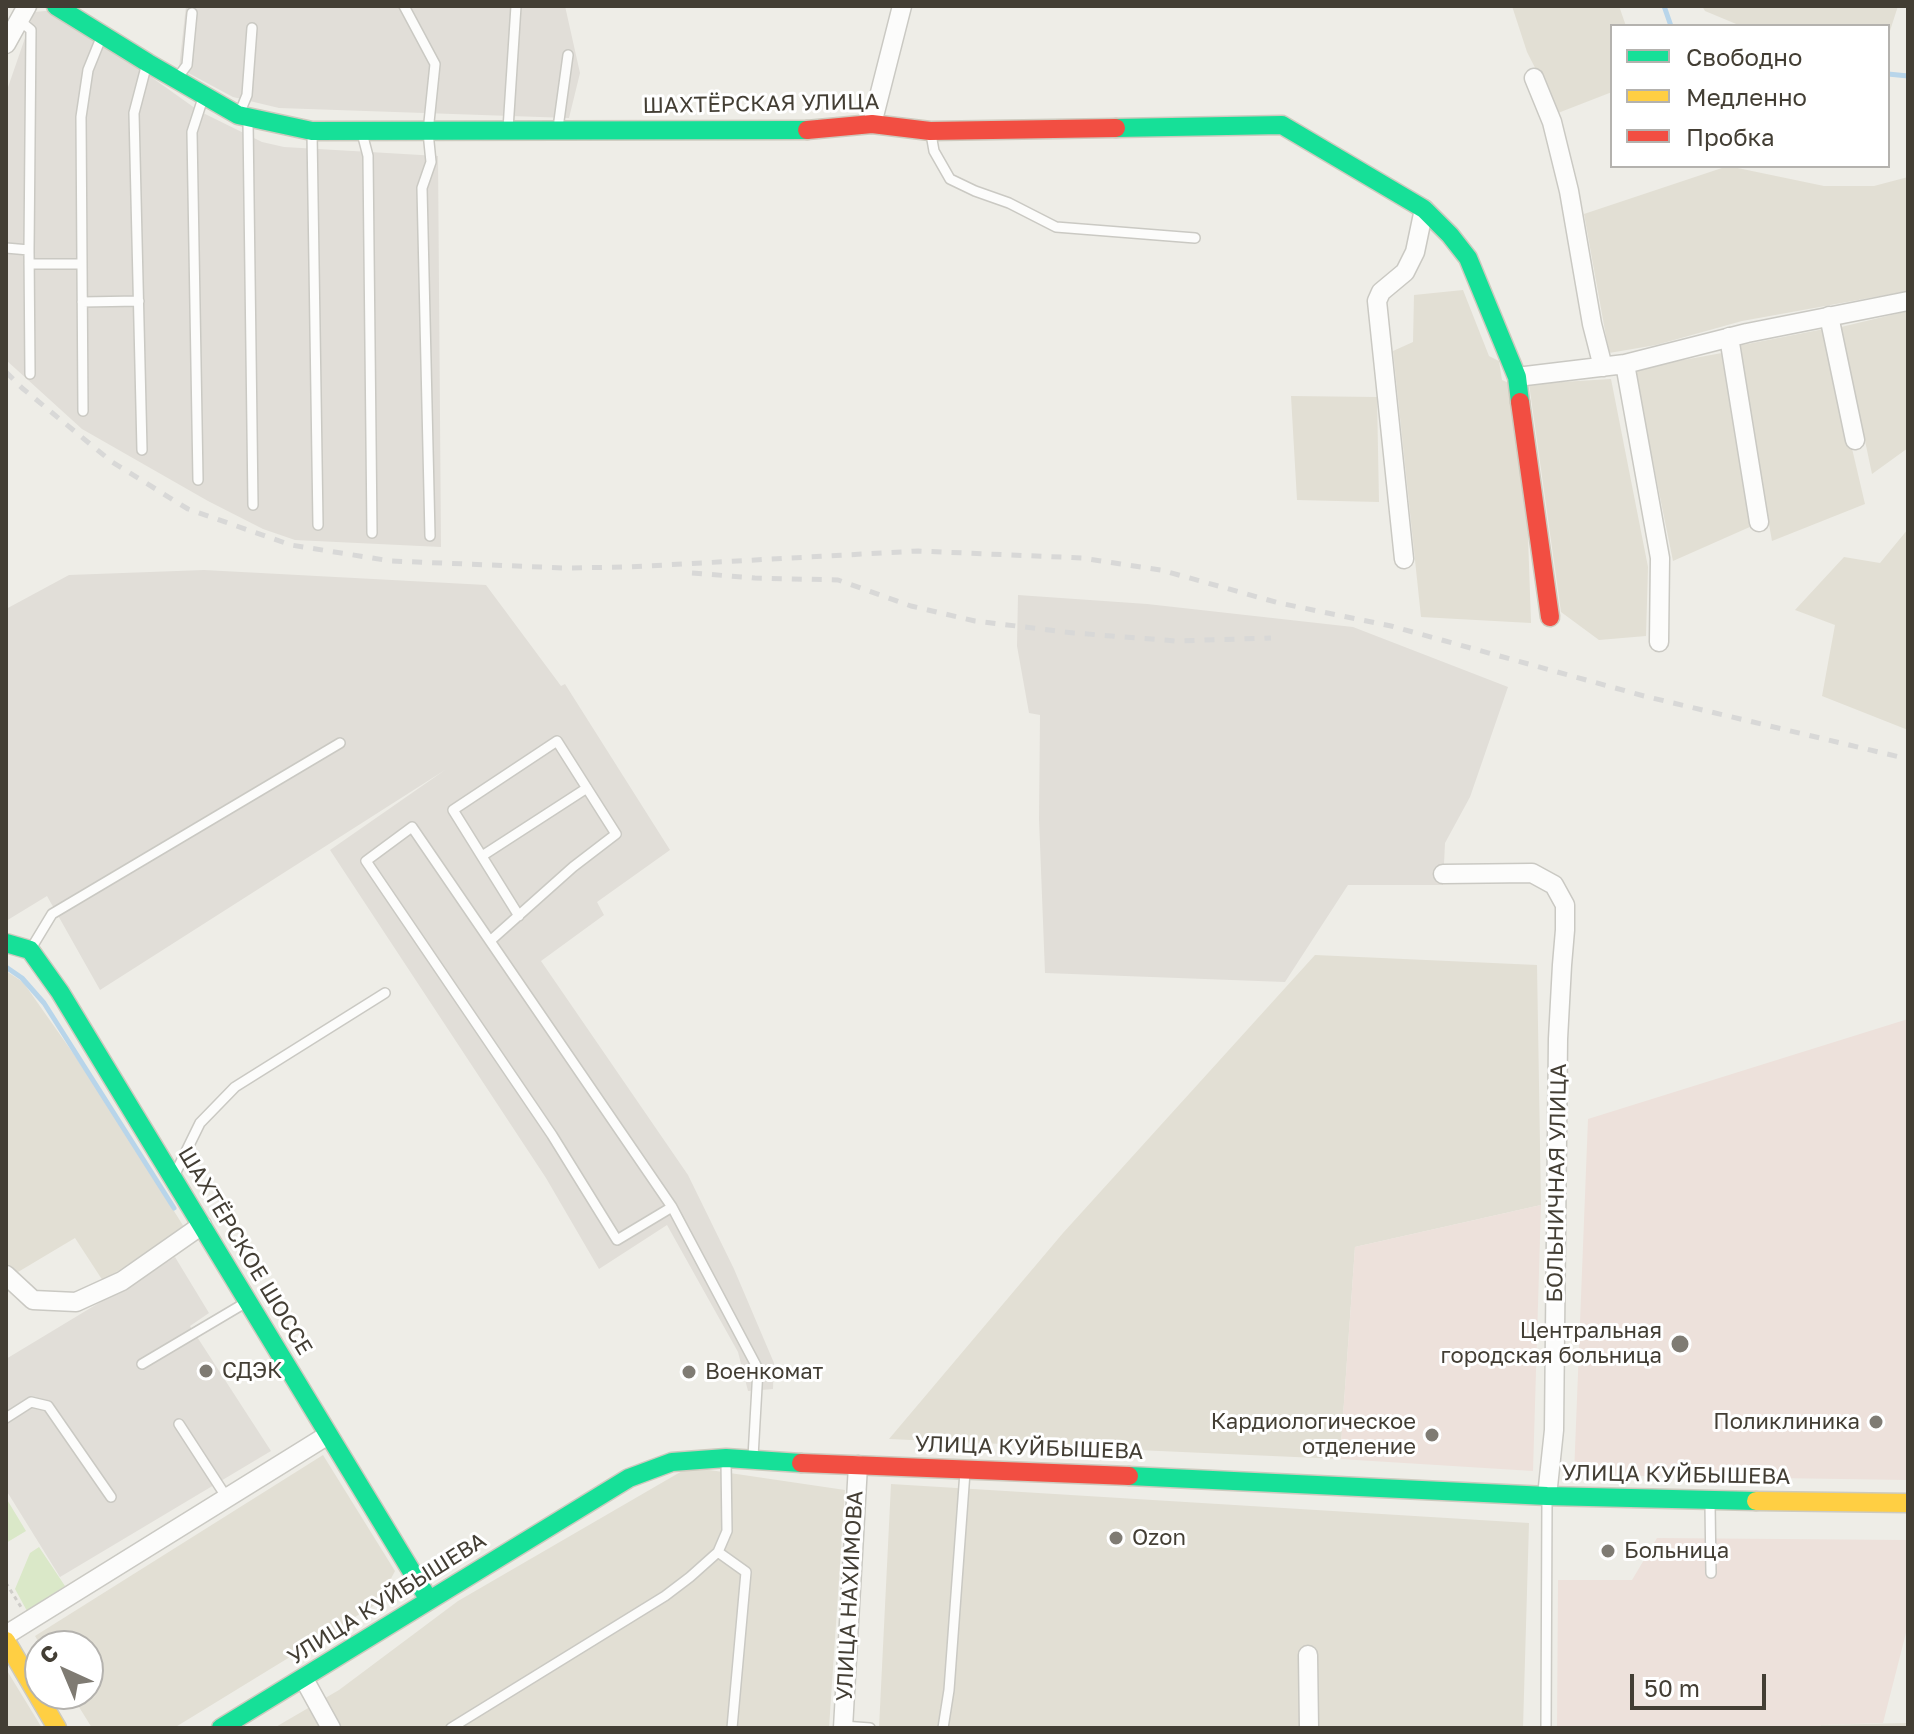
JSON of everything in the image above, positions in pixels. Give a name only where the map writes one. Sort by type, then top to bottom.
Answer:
[{"type":"street","name":"ШАХТЁРСКАЯ УЛИЦА","points":[[56,6],[176,80],[243,116],[312,131],[809,130],[872,124],[930,131],[1282,125],[1424,209],[1468,258],[1517,377],[1550,617]]},
{"type":"street","points":[[872,124],[902,6]]},
{"type":"street","points":[[6,44],[23,13]]},
{"type":"street","points":[[1534,78],[1552,122],[1569,191],[1592,324],[1603,367]]},
{"type":"street","points":[[1404,559],[1377,301],[1381,292],[1405,272],[1415,252],[1424,209]]},
{"type":"street","points":[[1517,377],[1625,364],[1729,337],[1908,301]]},
{"type":"street","points":[[1829,316],[1855,440]]},
{"type":"street","points":[[1729,337],[1759,522]]},
{"type":"street","points":[[1625,364],[1660,558],[1659,642]]},
{"type":"street","name":"БОЛЬНИЧНАЯ УЛИЦА","points":[[1443,874],[1532,873],[1554,885],[1565,905],[1558,1039],[1554,1430],[1547,1496]]},
{"type":"street","points":[[6,943],[30,950]]},
{"type":"street","name":"ШАХТЁРСКОЕ ШОССЕ","points":[[30,950],[60,992],[174,1177],[429,1600]]},
{"type":"street","points":[[6,1275],[33,1300],[76,1302],[122,1281],[202,1225]]},
{"type":"street","points":[[57,1728],[6,1638],[29,1620],[328,1435]]},
{"type":"street","name":"УЛИЦА КУЙБЫШЕВА","points":[[221,1728],[629,1478],[672,1462],[726,1458],[1547,1496],[1908,1503]]},
{"type":"street","name":"УЛИЦА НАХИМОВА","points":[[843,1727],[858,1465]]},
{"type":"street","points":[[1308,1655],[1309,1728]]},
{"type":"street","points":[[304,1679],[331,1728]]},
{"type":"lane","points":[[404,6],[435,64],[428,132],[431,162],[422,188],[430,536]]},
{"type":"lane","points":[[508,132],[516,6]]},
{"type":"lane","points":[[23,13],[31,30],[30,374]]},
{"type":"lane","points":[[176,80],[187,65],[192,13]]},
{"type":"lane","points":[[252,28],[243,116],[253,505]]},
{"type":"lane","points":[[83,411],[81,117],[88,70],[102,35]]},
{"type":"lane","points":[[558,132],[568,55]]},
{"type":"lane","points":[[142,450],[134,113],[148,63]]},
{"type":"lane","points":[[198,480],[192,132],[203,95]]},
{"type":"lane","points":[[312,131],[318,525]]},
{"type":"lane","points":[[361,131],[368,156],[372,533]]},
{"type":"lane","points":[[930,131],[934,151],[950,179],[1009,203],[1056,227],[1195,238]]},
{"type":"lane","points":[[6,248],[29,250]]},
{"type":"lane","points":[[29,264],[82,264]]},
{"type":"lane","points":[[82,302],[139,301]]},
{"type":"lane","points":[[490,941],[519,916],[573,867],[616,834],[557,741],[453,810],[519,916]]},
{"type":"lane","points":[[30,950],[52,914],[340,743]]},
{"type":"lane","points":[[482,856],[587,788]]},
{"type":"lane","points":[[672,1207],[617,1240],[552,1135],[366,861],[412,827],[672,1207],[758,1369],[753,1461]]},
{"type":"lane","points":[[174,1177],[200,1123],[235,1087],[385,993]]},
{"type":"lane","points":[[142,1364],[248,1302]]},
{"type":"lane","points":[[6,1418],[31,1402],[48,1406],[111,1497]]},
{"type":"lane","points":[[179,1424],[227,1498]]},
{"type":"lane","points":[[451,1728],[665,1596],[718,1552],[727,1531],[726,1458]]},
{"type":"lane","points":[[943,1728],[949,1690],[965,1470]]},
{"type":"lane","points":[[1546,1728],[1547,1496]]},
{"type":"lane","points":[[1710,1501],[1711,1573]]},
{"type":"lane","points":[[718,1552],[746,1572],[732,1728]]},
{"type":"lane","points":[[843,1727],[870,1728]]},
{"type":"path","points":[[6,1583],[29,1620]]},
{"type":"shaded area","points":[[186,6],[565,6],[580,73],[569,118],[279,108],[233,97],[179,68]]},
{"type":"shaded area","points":[[1512,6],[1619,6],[1625,24],[1610,24],[1610,93],[1558,113],[1527,52]]},
{"type":"shaded area","points":[[1702,6],[1898,6],[1890,31],[1890,24],[1736,24],[1705,11]]},
{"type":"shaded area","points":[[57,10],[199,111],[262,142],[284,147],[438,156],[441,547],[295,540],[263,529],[82,429],[6,360],[6,93],[34,12]]},
{"type":"shaded area","points":[[1722,168],[1738,168],[1824,186],[1874,186],[1908,177],[1908,291],[1742,321],[1656,345],[1609,353],[1584,214]]},
{"type":"shaded area","points":[[1463,290],[1489,356],[1499,361],[1502,380],[1509,383],[1527,507],[1531,623],[1421,617],[1393,351],[1413,342],[1414,295]]},
{"type":"shaded area","points":[[1908,311],[1908,448],[1872,474],[1841,327]]},
{"type":"shaded area","points":[[1824,329],[1865,504],[1772,541],[1737,346]]},
{"type":"shaded area","points":[[1722,353],[1752,526],[1673,561],[1634,369]]},
{"type":"shaded area","points":[[1611,379],[1648,567],[1646,636],[1599,640],[1561,612],[1529,384]]},
{"type":"shaded area","points":[[1291,396],[1377,397],[1379,502],[1297,500]]},
{"type":"shaded area","points":[[1908,529],[1908,730],[1822,696],[1835,625],[1795,610],[1844,557],[1880,563]]},
{"type":"shaded area","points":[[204,570],[486,585],[561,686],[565,684],[670,850],[597,902],[604,915],[541,961],[688,1175],[734,1269],[774,1363],[773,1389],[748,1391],[738,1352],[667,1225],[599,1269],[546,1178],[330,850],[445,770],[100,990],[47,896],[6,921],[6,609],[69,575]]},
{"type":"shaded area","points":[[1018,595],[1147,604],[1353,627],[1508,687],[1470,797],[1445,843],[1443,885],[1348,885],[1285,982],[1045,973],[1039,819],[1040,715],[1029,713],[1017,646]]},
{"type":"shaded area","points":[[1315,955],[1537,965],[1541,1205],[1355,1247],[1340,1459],[889,1439],[1063,1233]]},
{"type":"shaded area","points":[[6,971],[23,982],[87,1073],[184,1227],[103,1281],[75,1238],[13,1275],[6,1265]]},
{"type":"shaded area","points":[[1908,1019],[1908,1480],[1574,1475],[1588,1119]]},
{"type":"shaded area","points":[[1541,1205],[1533,1471],[1340,1459],[1355,1247]]},
{"type":"shaded area","points":[[175,1257],[209,1313],[190,1326],[271,1451],[60,1577],[6,1490],[6,1359]]},
{"type":"shaded area","points":[[323,1455],[395,1571],[378,1603],[174,1728],[92,1728],[81,1710],[104,1710],[104,1630],[45,1630]]},
{"type":"shaded area","points":[[689,1467],[845,1490],[829,1728],[274,1728],[339,1690],[458,1601]]},
{"type":"shaded area","points":[[891,1484],[1529,1523],[1523,1728],[879,1728]]},
{"type":"shaded area","points":[[1657,1538],[1908,1540],[1908,1625],[1883,1723],[1821,1725],[1816,1728],[1557,1728],[1558,1580],[1632,1580]]},
{"type":"shaded area","points":[[6,1669],[24,1698],[24,1710],[31,1710],[42,1728],[6,1728]]},
{"type":"shaded area","points":[[1908,1723],[1908,1728],[1816,1728],[1821,1725]]},
{"type":"green space","points":[[6,1498],[26,1531],[6,1543]]},
{"type":"green space","points":[[39,1547],[65,1586],[27,1611],[15,1589],[30,1553]]},
{"type":"waterway","points":[[1664,6],[1670,24]]},
{"type":"waterway","points":[[1890,74],[1908,76]]},
{"type":"waterway","points":[[6,967],[22,978],[44,1003],[174,1208]]},
{"type":"railway","points":[[6,372],[112,462],[188,509],[291,545],[391,561],[565,568],[918,551],[1082,558],[1161,570],[1279,603],[1391,626],[1644,696],[1908,759]]},
{"type":"railway","points":[[692,573],[838,580],[911,606],[975,621],[1074,633],[1176,641],[1271,638]]},
{"type":"traffic: fast","points":[[56,6],[238,115],[312,131],[807,130]]},
{"type":"traffic: fast","points":[[1116,128],[1282,125],[1424,209],[1468,258],[1517,377],[1520,402]]},
{"type":"traffic: fast","points":[[6,943],[30,950],[60,992],[429,1600]]},
{"type":"traffic: fast","points":[[221,1728],[629,1478],[672,1462],[726,1458],[801,1463]]},
{"type":"traffic: fast","points":[[1129,1476],[1547,1496],[1756,1501]]},
{"type":"traffic: slow","points":[[1756,1501],[1908,1503]]},
{"type":"traffic: slow","points":[[6,1641],[57,1728]]},
{"type":"traffic: jam","points":[[807,130],[872,124],[930,131],[1116,128]]},
{"type":"traffic: jam","points":[[1520,402],[1550,617]]},
{"type":"traffic: jam","points":[[801,1463],[1129,1476]]},
{"type":"place","name":"Центральная городская больница","points":[[1680,1344]]},
{"type":"place","name":"СДЭК","points":[[206,1371]]},
{"type":"place","name":"Военкомат","points":[[689,1372]]},
{"type":"place","name":"Поликлиника","points":[[1876,1422]]},
{"type":"place","name":"Кардиологическое отделение","points":[[1432,1435]]},
{"type":"place","name":"Ozon","points":[[1116,1538]]},
{"type":"place","name":"Больница","points":[[1608,1551]]}]
